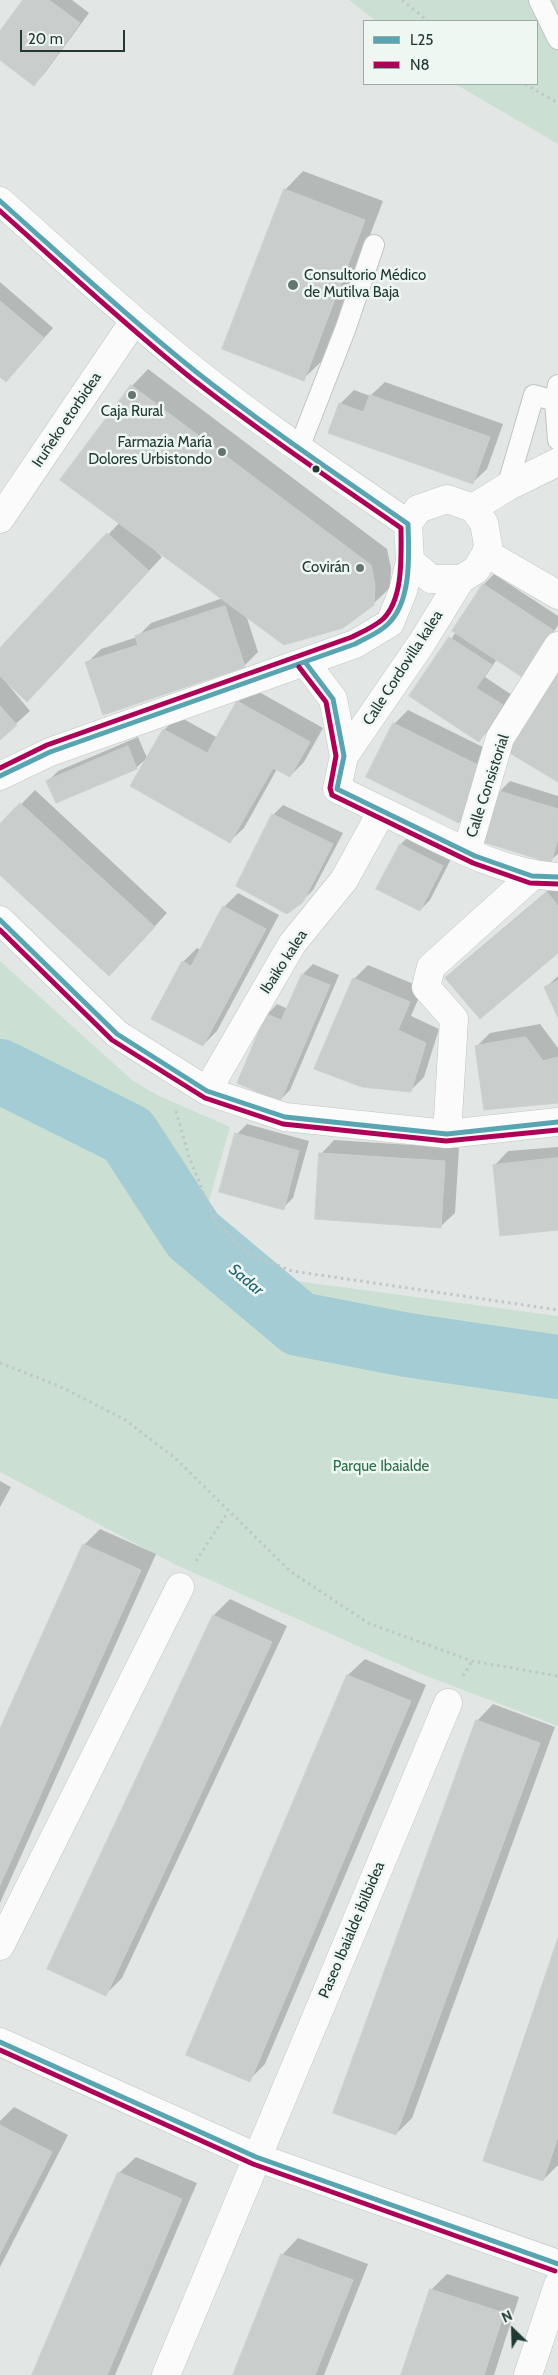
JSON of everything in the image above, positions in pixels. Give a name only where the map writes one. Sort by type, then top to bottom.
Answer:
[{"type":"street","points":[[0,201],[134,321],[196,372],[299,448],[408,524]]},
{"type":"street","name":"Iruñeko etorbidea","points":[[0,519],[134,321]]},
{"type":"street","points":[[473,508],[507,487],[558,462]]},
{"type":"street","points":[[0,776],[50,752],[355,644],[390,622],[403,591],[410,561],[408,524],[418,509],[447,499],[473,508],[484,523],[488,545],[486,553],[476,570],[461,579],[431,579],[410,561]]},
{"type":"street","points":[[486,553],[558,595]]},
{"type":"street","name":"Calle Cordovilla kalea","points":[[344,756],[420,644],[461,579]]},
{"type":"street","name":"Calle Consistorial","points":[[467,851],[500,738],[558,646]]},
{"type":"street","name":"Calle Cordovilla kalea","points":[[306,662],[334,699],[344,756],[337,789],[382,811]]},
{"type":"street","points":[[382,811],[467,851],[545,876]]},
{"type":"street","name":"Ibaiko kalea","points":[[207,1091],[292,944],[344,880],[382,811]]},
{"type":"street","points":[[448,1134],[454,1019],[426,987],[431,967],[545,876]]},
{"type":"street","points":[[0,920],[117,1034],[207,1091],[285,1117],[448,1134],[558,1122]]},
{"type":"street","points":[[0,1946],[180,1587]]},
{"type":"street","name":"Paseo Ibaialde ibilbidea","points":[[166,2375],[448,1703]]},
{"type":"street","points":[[0,2042],[256,2157],[558,2264]]},
{"type":"street","points":[[528,2375],[558,2286]]},
{"type":"lane","points":[[538,0],[558,39]]},
{"type":"lane","points":[[299,448],[345,330],[374,245]]},
{"type":"lane","points":[[507,487],[534,394],[556,393],[558,440]]},
{"type":"path","points":[[402,0],[427,20]]},
{"type":"path","points":[[527,85],[558,103]]},
{"type":"path","points":[[175,1105],[189,1157],[216,1222],[249,1254],[292,1271],[558,1310]]},
{"type":"path","points":[[0,1363],[59,1386],[124,1419],[175,1458],[290,1572],[368,1623],[472,1661],[558,1676]]},
{"type":"path","points":[[180,1587],[228,1512]]},
{"type":"green space","points":[[349,0],[558,0],[558,144],[457,85],[538,85],[538,20],[375,20]]},
{"type":"green space","name":"Parque Ibaialde","points":[[0,961],[132,1080],[157,1095],[230,1127],[204,1219],[237,1261],[288,1280],[558,1316],[558,1726],[416,1672],[174,1564],[0,1472]]},
{"type":"building","points":[[23,0],[49,0],[80,23],[34,86],[0,60],[0,31]]},
{"type":"building","name":"Consultorio Médico de Mutilva Baja","points":[[284,189],[365,220],[304,381],[222,349]]},
{"type":"building","points":[[0,301],[44,338],[6,382],[0,377]]},
{"type":"building","points":[[131,385],[371,565],[375,585],[374,605],[343,628],[284,645],[60,480]]},
{"type":"building","points":[[370,395],[490,437],[473,484],[328,433],[339,403],[363,412]]},
{"type":"building","points":[[107,533],[149,571],[27,702],[0,676],[0,648]]},
{"type":"building","points":[[483,584],[553,630],[522,677],[452,631]]},
{"type":"building","points":[[225,606],[245,667],[103,715],[85,662],[138,645],[135,636]]},
{"type":"building","points":[[449,637],[492,665],[476,688],[503,705],[479,742],[409,696]]},
{"type":"building","points":[[558,670],[558,782],[508,752]]},
{"type":"building","points":[[237,701],[310,742],[290,777],[273,768],[230,843],[130,786],[163,729],[207,753]]},
{"type":"building","points":[[0,706],[17,725],[0,740]]},
{"type":"building","points":[[393,723],[486,769],[459,823],[366,777]]},
{"type":"building","points":[[128,746],[137,769],[56,803],[46,781]]},
{"type":"building","points":[[499,791],[558,809],[558,838],[551,863],[483,842]]},
{"type":"building","points":[[20,803],[155,927],[109,976],[0,875],[0,824]]},
{"type":"building","points":[[272,814],[333,844],[303,902],[287,914],[236,886]]},
{"type":"building","points":[[400,844],[443,866],[420,911],[376,889]]},
{"type":"building","points":[[547,892],[558,906],[558,953],[480,1019],[445,978]]},
{"type":"building","points":[[223,906],[266,929],[203,1046],[151,1019],[182,961],[191,966]]},
{"type":"building","points":[[302,974],[330,985],[280,1102],[237,1083],[266,1014],[281,1020]]},
{"type":"building","points":[[353,978],[410,1002],[398,1030],[426,1043],[411,1092],[362,1087],[314,1069]]},
{"type":"building","points":[[558,981],[558,1018],[544,987]]},
{"type":"building","points":[[526,1037],[543,1061],[558,1057],[558,1103],[484,1110],[475,1046]]},
{"type":"building","points":[[235,1133],[299,1151],[284,1210],[219,1192]]},
{"type":"building","points":[[319,1153],[445,1161],[441,1228],[315,1219]]},
{"type":"building","points":[[558,1158],[558,1230],[500,1236],[493,1165]]},
{"type":"building","points":[[83,1544],[141,1570],[0,1885],[0,1729]]},
{"type":"building","points":[[213,1615],[272,1642],[106,1996],[47,1969]]},
{"type":"building","points":[[347,1675],[411,1701],[250,2082],[186,2055]]},
{"type":"building","points":[[476,1720],[540,1743],[396,2135],[333,2113]]},
{"type":"building","points":[[558,1938],[558,2137],[543,2181],[483,2161]]},
{"type":"building","points":[[0,2125],[52,2152],[0,2254]]},
{"type":"building","points":[[118,2172],[182,2199],[107,2375],[32,2375]]},
{"type":"building","points":[[281,2254],[353,2280],[315,2375],[233,2375]]},
{"type":"building","points":[[430,2289],[504,2313],[484,2375],[401,2375]]},
{"type":"waterway","name":"Sadar","points":[[0,1071],[128,1135],[193,1235],[299,1324],[407,1345],[558,1367]]},
{"type":"transit line","name":"L25","points":[[0,201],[120,309],[195,371],[273,430],[408,524],[409,549],[407,577],[401,603],[396,614],[388,624],[372,635],[355,644],[50,752],[0,776]]},
{"type":"transit line","name":"N8","points":[[0,211],[118,317],[191,378],[269,436],[401,528],[400,576],[395,600],[383,619],[368,629],[352,637],[47,745],[0,768]]},
{"type":"transit line","name":"L25","points":[[305,662],[333,699],[344,756],[337,789],[475,856],[532,876],[558,877]]},
{"type":"transit line","name":"N8","points":[[299,667],[326,702],[336,756],[330,788],[332,795],[473,863],[530,883],[558,884]]},
{"type":"transit line","name":"L25","points":[[0,920],[117,1034],[207,1091],[285,1117],[447,1134],[558,1122]]},
{"type":"transit line","name":"N8","points":[[0,930],[112,1040],[205,1098],[283,1124],[446,1141],[558,1130]]},
{"type":"transit line","name":"L25","points":[[0,2042],[256,2157],[558,2264]]},
{"type":"transit line","name":"N8","points":[[0,2050],[253,2164],[555,2271]]},
{"type":"place","name":"Consultorio Médico de Mutilva Baja","points":[[293,285]]},
{"type":"place","name":"Caja Rural","points":[[132,395]]},
{"type":"place","name":"Farmazia María Dolores Urbistondo","points":[[222,452]]},
{"type":"place","name":"Covirán","points":[[360,568]]}]
